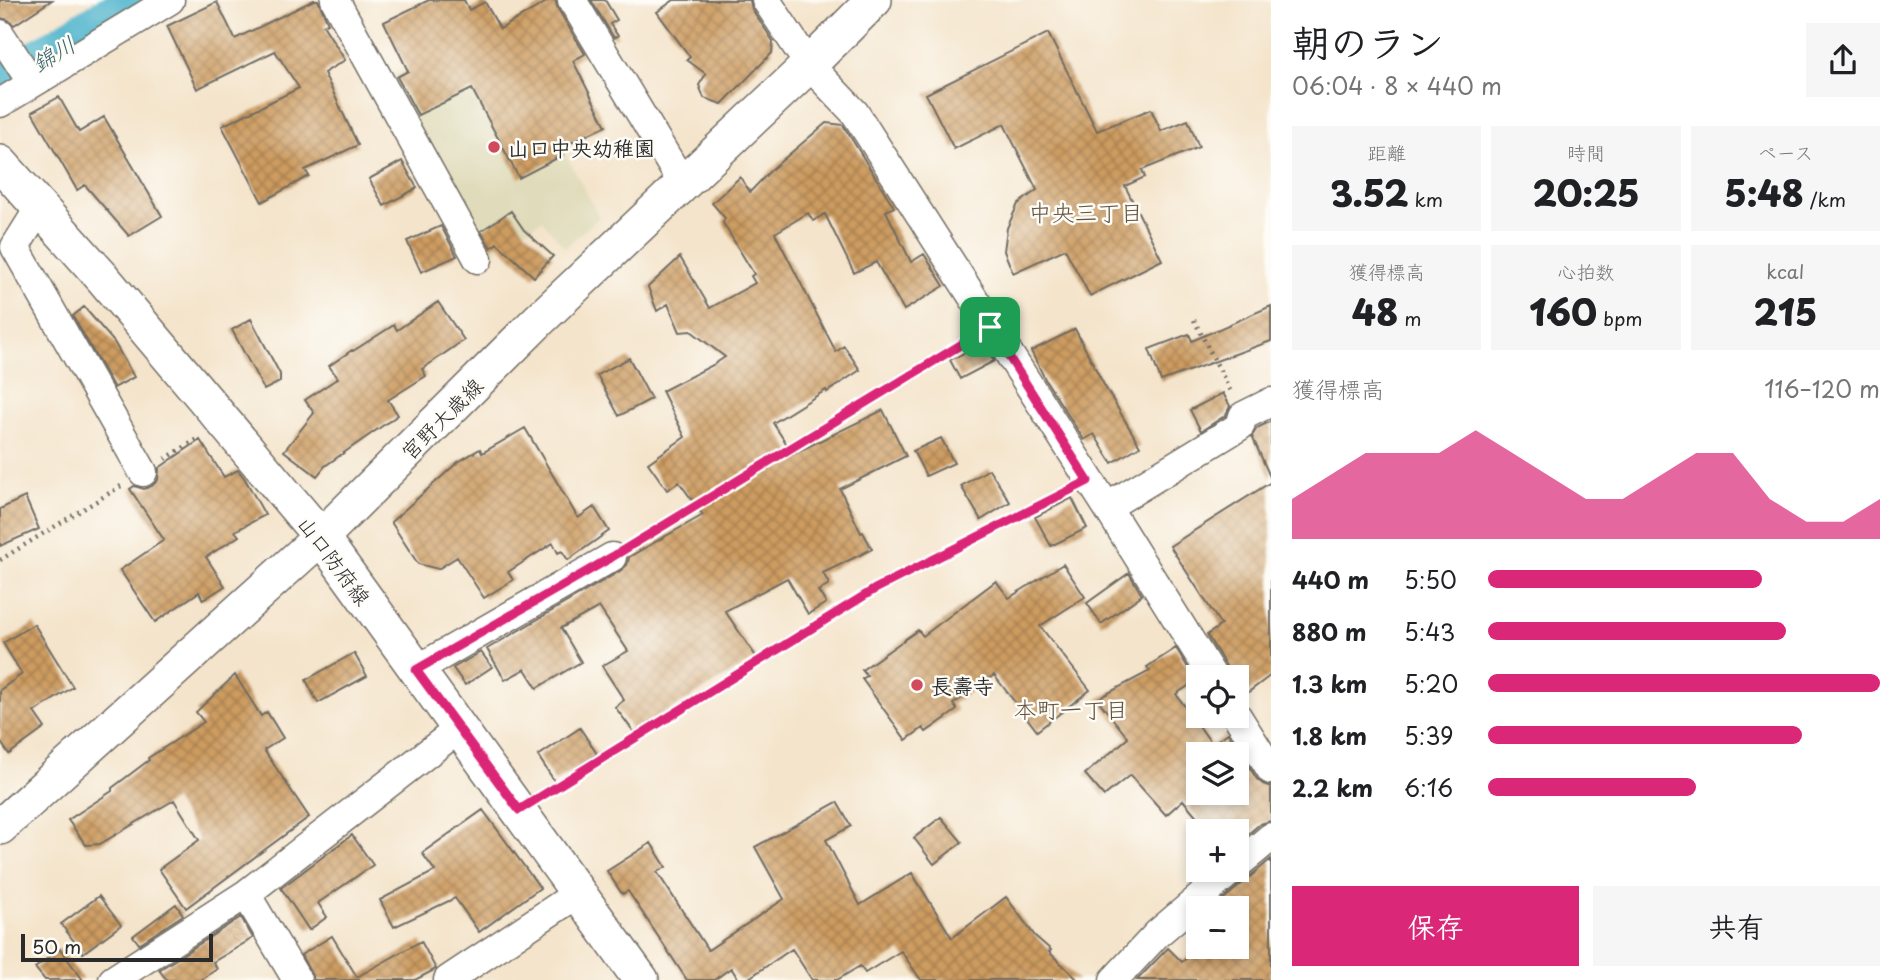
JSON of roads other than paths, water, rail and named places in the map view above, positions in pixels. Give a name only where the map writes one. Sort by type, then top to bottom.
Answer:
[{"type":"main road","name":"宮野大歳線","points":[[0,827],[321,537],[539,320],[809,65],[874,0]]},
{"type":"main road","name":"山口防府線","points":[[0,163],[102,276],[321,537],[640,980]]},
{"type":"street","points":[[0,103],[132,10],[170,0]]},
{"type":"street","points":[[335,0],[478,259]]},
{"type":"street","points":[[572,0],[683,184]]},
{"type":"street","points":[[766,0],[809,65],[855,113],[1206,665]]},
{"type":"street","points":[[0,34],[32,83]]},
{"type":"street","points":[[40,208],[15,247],[143,472]]},
{"type":"street","points":[[1107,507],[1240,426],[1243,416],[1271,402]]},
{"type":"street","points":[[416,670],[612,557]]},
{"type":"street","points":[[113,980],[246,894],[460,728]]},
{"type":"street","points":[[1245,728],[1271,770]]},
{"type":"street","points":[[1249,855],[1271,836]]},
{"type":"street","points":[[1114,980],[1157,934],[1218,882]]},
{"type":"street","points":[[246,894],[297,980]]},
{"type":"street","points":[[447,980],[577,894]]},
{"type":"waterway","name":"錦川","points":[[0,85],[141,0]]},
{"type":"place","name":"山口中央幼稚園","points":[[494,147]]},
{"type":"place","name":"長壽寺","points":[[917,685]]},
{"type":"district","name":"中央三丁目","points":[[1086,211]]},
{"type":"district","name":"本町一丁目","points":[[1071,708]]}]
